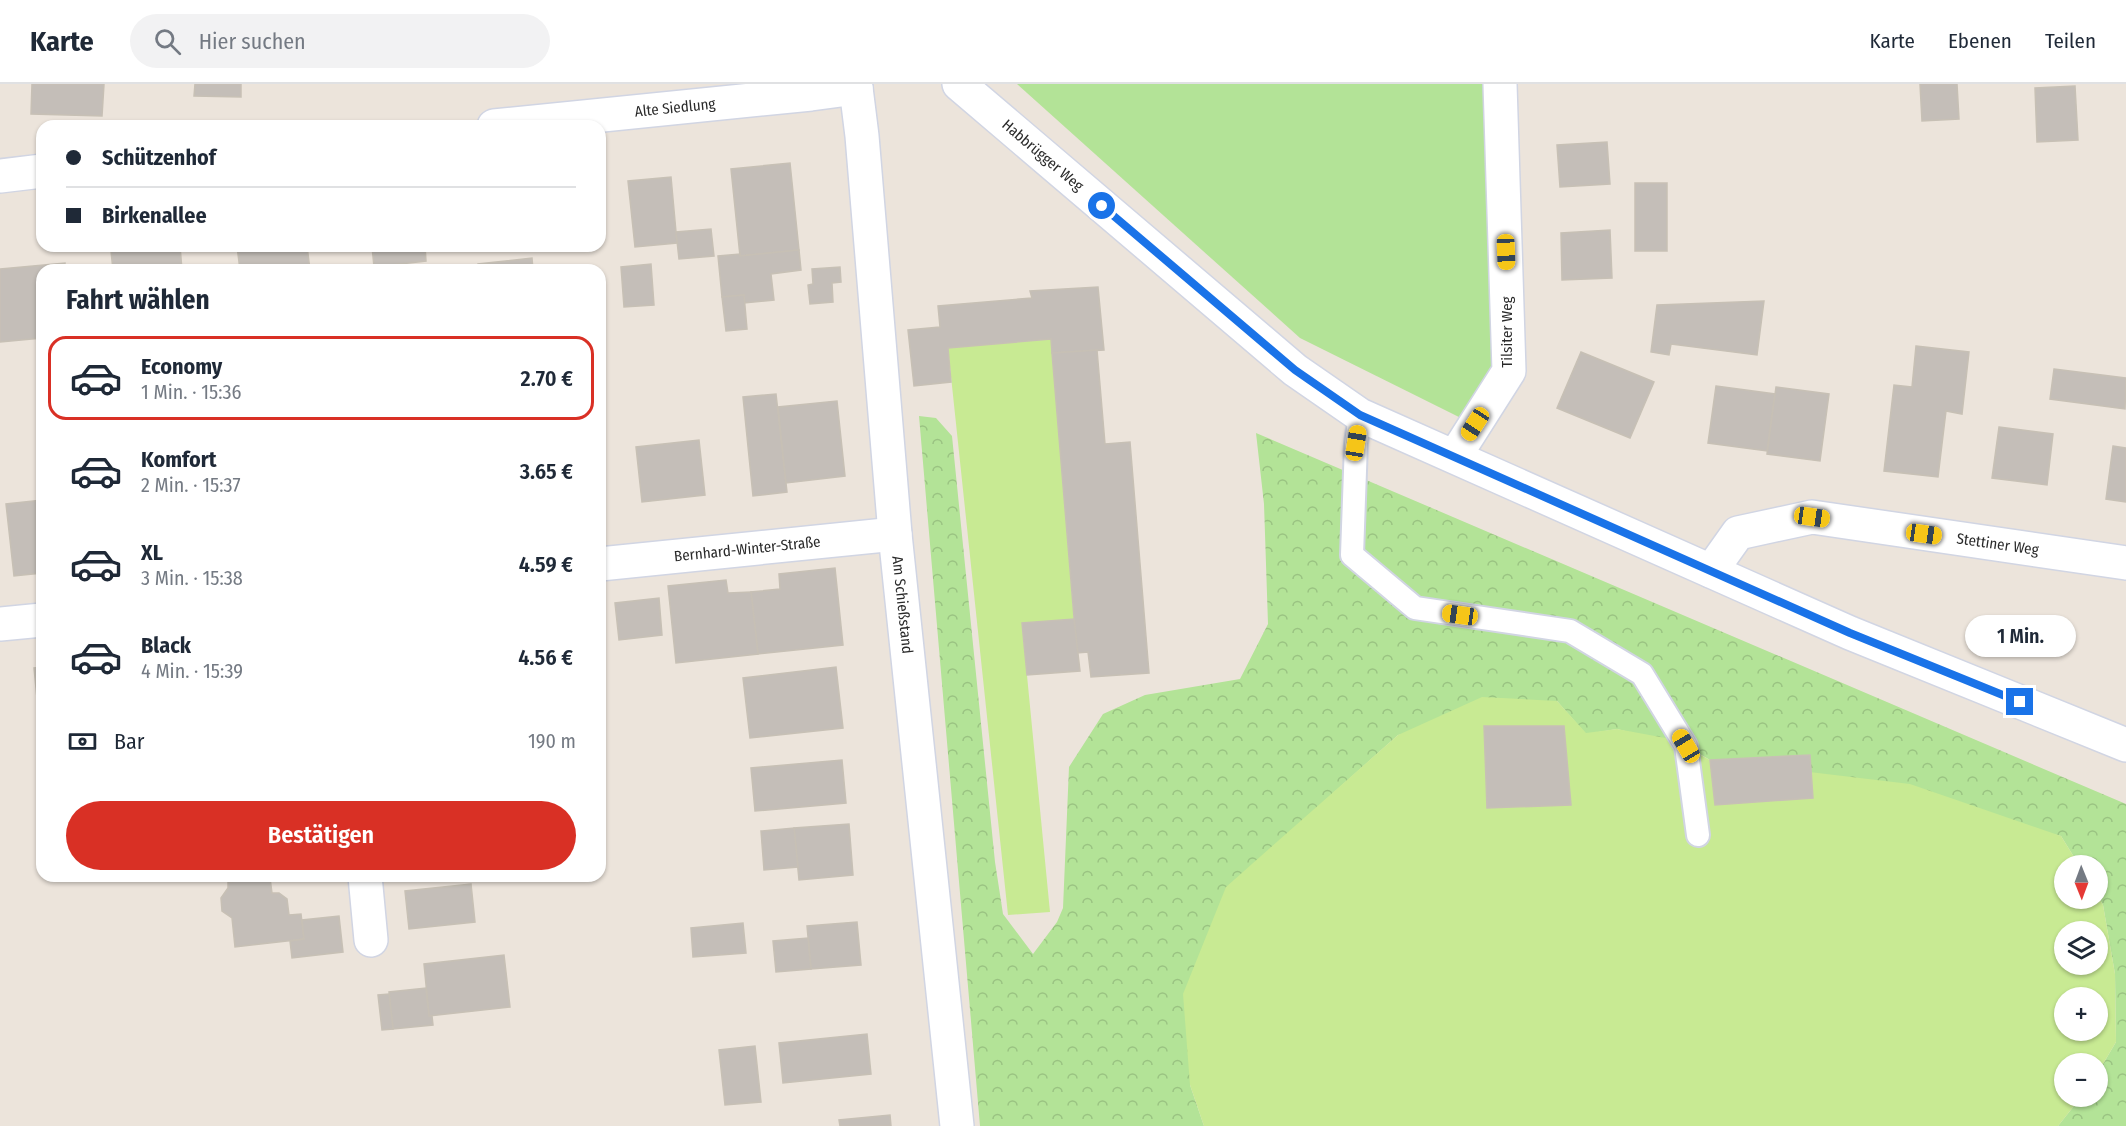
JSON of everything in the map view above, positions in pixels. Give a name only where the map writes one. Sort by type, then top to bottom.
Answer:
[{"type":"street","name":"Tilsiter Weg","points":[[1455,456],[1509,371],[1500,84]]},
{"type":"street","name":"Alte Siedlung","points":[[553,120],[811,94],[858,86]]},
{"type":"street","name":"Am Schießstand","points":[[858,86],[895,534],[957,1126]]},
{"type":"street","name":"Habbrügger Weg","points":[[965,86],[1295,370],[1360,415],[1850,633],[2126,745]]},
{"type":"street","points":[[0,176],[36,172]]},
{"type":"street","name":"Stettiner Weg","points":[[1711,571],[1738,533],[1812,517],[2126,563]]},
{"type":"street","name":"Bernhard-Winter-Straße","points":[[606,563],[895,534]]},
{"type":"street","points":[[0,624],[36,621]]},
{"type":"street","points":[[365,882],[371,940]]},
{"type":"lane","points":[[1360,415],[1356,443],[1352,555],[1415,608],[1570,631],[1642,674],[1686,746],[1698,835]]},
{"type":"green space","points":[[1017,84],[1484,84],[1501,367],[1465,420],[1300,338]]},
{"type":"green space","points":[[1051,339],[1074,619],[1022,624],[1050,912],[1008,915],[948,348]]},
{"type":"green space","points":[[919,416],[936,418],[952,436],[995,862],[1003,914],[1033,954],[1057,922],[1063,908],[1069,767],[1103,714],[1145,695],[1240,679],[1268,624],[1264,504],[1256,433],[2126,804],[2126,1126],[2058,1126],[2073,1107],[2108,1107],[2108,1055],[2116,1042],[2115,974],[2108,921],[2106,921],[2104,909],[2108,909],[2108,855],[2073,855],[2061,836],[1762,767],[1710,760],[1686,746],[1617,729],[1586,734],[1557,701],[1398,735],[1332,794],[1190,1085],[1204,1126],[980,1126]]},
{"type":"green space","points":[[1482,697],[1557,701],[1586,733],[1617,729],[1671,739],[1710,760],[1910,784],[2061,836],[2073,855],[2054,855],[2054,909],[2104,909],[2106,921],[2054,921],[2054,975],[2108,975],[2108,934],[2115,974],[2116,1042],[2108,1055],[2108,1053],[2054,1053],[2054,1107],[2073,1107],[2058,1126],[1204,1126],[1190,1085],[1183,994],[1226,887],[1398,735]]},
{"type":"building","points":[[32,84],[104,84],[102,116],[31,114]]},
{"type":"building","points":[[195,84],[241,84],[241,97],[194,96]]},
{"type":"building","points":[[1920,84],[1957,84],[1959,119],[1922,121]]},
{"type":"building","points":[[2075,86],[2078,140],[2037,142],[2035,88]]},
{"type":"building","points":[[1607,142],[1610,184],[1560,187],[1557,145]]},
{"type":"building","points":[[790,163],[799,250],[740,256],[731,169]]},
{"type":"building","points":[[671,177],[677,243],[635,247],[628,181]]},
{"type":"building","points":[[1635,183],[1667,183],[1667,251],[1635,251]]},
{"type":"building","points":[[711,229],[714,256],[679,259],[676,232]]},
{"type":"building","points":[[1610,230],[1612,278],[1562,280],[1561,233]]},
{"type":"building","points":[[799,250],[801,270],[771,274],[774,300],[744,303],[744,295],[722,297],[718,256]]},
{"type":"building","points":[[111,252],[180,252],[182,264],[112,264]]},
{"type":"building","points":[[238,252],[308,252],[309,264],[239,264]]},
{"type":"building","points":[[373,252],[425,252],[426,261],[374,264]]},
{"type":"building","points":[[532,258],[532,264],[478,264]]},
{"type":"building","points":[[651,264],[654,305],[624,307],[621,267]]},
{"type":"building","points":[[36,266],[36,339],[0,342],[0,269]]},
{"type":"building","points":[[840,267],[841,282],[832,283],[833,302],[810,304],[808,285],[813,284],[812,269]]},
{"type":"building","points":[[1098,287],[1104,350],[1052,353],[1051,339],[948,348],[951,382],[914,386],[908,330],[940,327],[938,306],[1032,298],[1030,291]]},
{"type":"building","points":[[744,295],[747,329],[726,331],[722,297]]},
{"type":"building","points":[[1764,301],[1757,355],[1671,344],[1669,355],[1651,352],[1657,305]]},
{"type":"building","points":[[1916,346],[1969,352],[1962,414],[1946,411],[1938,477],[1884,471],[1894,385],[1912,387]]},
{"type":"building","points":[[1097,350],[1105,444],[1130,442],[1149,673],[1091,677],[1088,652],[1077,653],[1052,353]]},
{"type":"building","points":[[1581,352],[1654,382],[1630,438],[1557,408]]},
{"type":"building","points":[[2054,369],[2126,378],[2125,409],[2050,399]]},
{"type":"building","points":[[1716,386],[1775,394],[1767,451],[1708,443]]},
{"type":"building","points":[[1776,387],[1829,394],[1820,461],[1767,454]]},
{"type":"building","points":[[776,394],[787,492],[753,496],[743,397]]},
{"type":"building","points":[[837,401],[845,476],[786,483],[778,407]]},
{"type":"building","points":[[1999,427],[2053,434],[2047,485],[1992,478]]},
{"type":"building","points":[[699,440],[705,495],[642,502],[636,447]]},
{"type":"building","points":[[2113,446],[2126,448],[2126,502],[2106,499]]},
{"type":"building","points":[[36,501],[36,574],[14,576],[6,504]]},
{"type":"building","points":[[835,568],[843,645],[758,654],[751,592],[780,589],[779,574]]},
{"type":"building","points":[[726,580],[728,593],[751,592],[758,654],[676,663],[668,586]]},
{"type":"building","points":[[659,598],[662,635],[619,640],[615,603]]},
{"type":"building","points":[[1074,619],[1080,671],[1027,675],[1022,623]]},
{"type":"building","points":[[836,667],[843,728],[750,738],[743,678]]},
{"type":"building","points":[[1484,726],[1564,726],[1571,805],[1487,808]]},
{"type":"building","points":[[1810,755],[1813,798],[1715,805],[1710,760]]},
{"type":"building","points":[[842,760],[846,803],[755,811],[751,768]]},
{"type":"building","points":[[849,824],[853,875],[799,880],[794,828]]},
{"type":"building","points":[[794,828],[798,867],[764,870],[761,831]]},
{"type":"building","points":[[228,882],[271,882],[272,893],[279,893],[287,899],[289,915],[301,914],[304,939],[235,947],[232,918],[222,911],[221,898],[228,888]]},
{"type":"building","points":[[471,884],[475,922],[409,929],[405,891]]},
{"type":"building","points":[[339,916],[343,952],[292,958],[290,941],[304,939],[302,920]]},
{"type":"building","points":[[857,922],[861,965],[811,969],[807,926]]},
{"type":"building","points":[[743,923],[746,953],[693,957],[691,928]]},
{"type":"building","points":[[808,938],[811,969],[776,972],[773,941]]},
{"type":"building","points":[[504,955],[510,1007],[429,1016],[424,964]]},
{"type":"building","points":[[426,988],[429,1016],[432,1016],[433,1025],[393,1029],[389,992]]},
{"type":"building","points":[[389,994],[393,1029],[382,1030],[378,995]]},
{"type":"building","points":[[867,1034],[871,1074],[783,1083],[779,1043]]},
{"type":"building","points":[[755,1046],[761,1102],[725,1105],[719,1050]]},
{"type":"building","points":[[890,1115],[891,1126],[840,1126],[839,1120]]},
{"type":"route","points":[[1102,206],[1295,370],[1360,415],[1850,633],[2020,702]]}]
